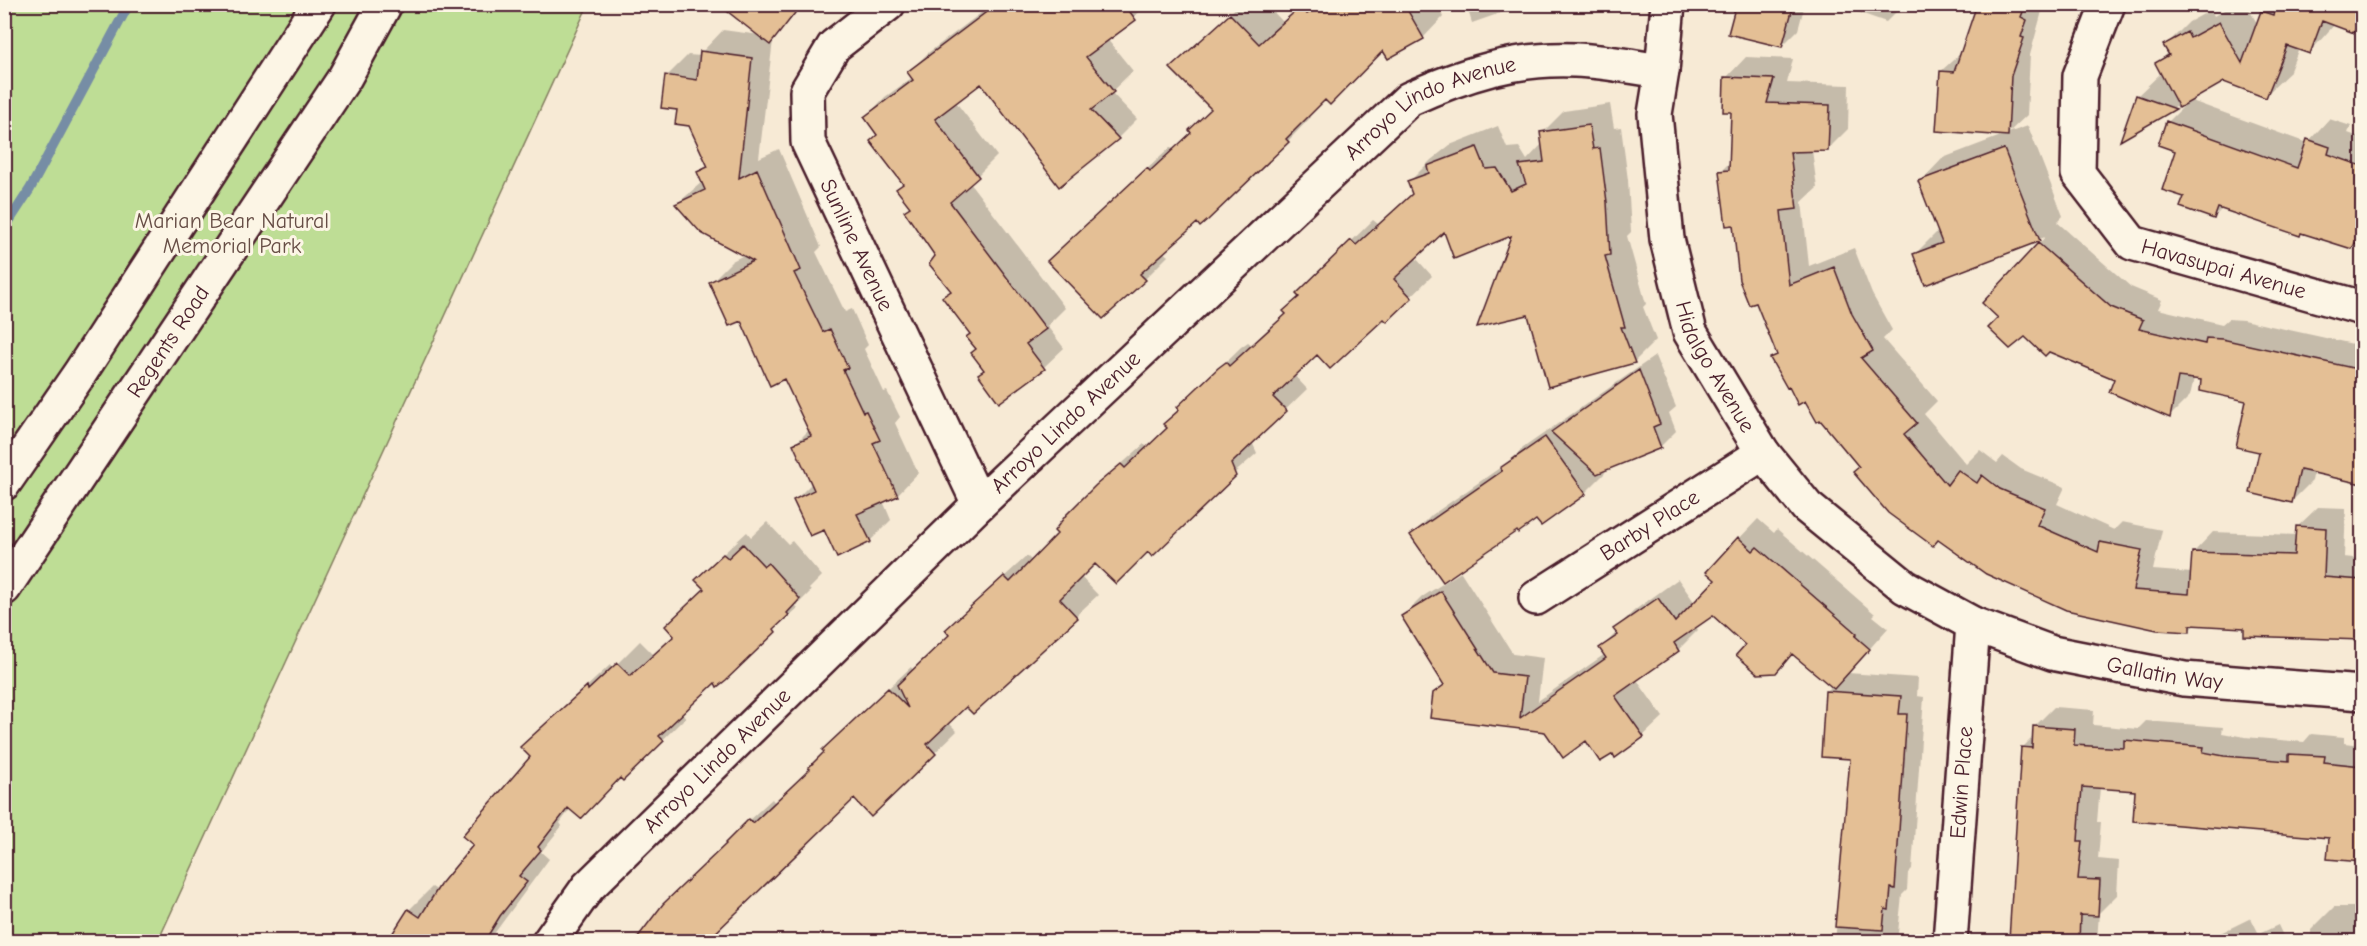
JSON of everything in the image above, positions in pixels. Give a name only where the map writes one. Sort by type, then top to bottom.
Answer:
[{"type":"street","points":[[4,483],[86,363],[319,4]]},
{"type":"street","name":"Regents Road","points":[[4,588],[345,76],[385,4]]},
{"type":"street","name":"Sunline Avenue","points":[[888,4],[834,46],[807,91],[808,142],[979,504]]},
{"type":"street","name":"Hidalgo Avenue","points":[[1668,4],[1662,71],[1655,114],[1667,239],[1690,332],[1763,453],[1807,507],[1905,587],[1974,624]]},
{"type":"street","name":"Havasupai Avenue","points":[[2108,4],[2080,76],[2078,173],[2132,243],[2362,308]]},
{"type":"street","name":"Arroyo Lindo Avenue","points":[[549,942],[588,887],[979,504],[1409,99],[1457,77],[1514,63],[1574,60],[1662,71]]},
{"type":"street","name":"Barby Place","points":[[1536,598],[1763,453]]},
{"type":"street","name":"Gallatin Way","points":[[1974,624],[2052,653],[2184,679],[2362,693]]},
{"type":"street","name":"Edwin Place","points":[[1950,942],[1974,624]]},
{"type":"green space","name":"Marian Bear Natural Memorial Park","points":[[5,5],[588,5],[158,941],[5,942]]},
{"type":"building","points":[[718,4],[802,4],[770,45]]},
{"type":"building","points":[[997,4],[1124,4],[1136,20],[1086,57],[1114,92],[1091,110],[1119,139],[1059,187],[981,84],[935,119],[979,177],[950,202],[1046,329],[1026,344],[1045,369],[999,403],[978,374],[984,370],[971,353],[976,349],[966,337],[970,334],[942,297],[951,291],[929,264],[935,256],[904,211],[910,207],[896,189],[903,184],[870,141],[877,135],[864,117],[913,80],[907,72]]},
{"type":"building","points":[[1324,4],[1404,4],[1424,39],[1388,59],[1383,51],[1330,105],[1325,100],[1286,139],[1289,142],[1208,220],[1200,227],[1197,223],[1140,274],[1146,280],[1103,319],[1047,261],[1147,168],[1150,171],[1191,133],[1189,130],[1211,109],[1170,68],[1230,14],[1259,44],[1301,6],[1307,14]]},
{"type":"building","points":[[1736,4],[1794,4],[1782,47],[1728,34]]},
{"type":"building","points":[[1977,4],[2026,4],[2021,17],[2027,20],[2021,37],[2024,38],[2011,76],[2008,136],[1936,131],[1940,71],[1954,72]]},
{"type":"building","points":[[2276,4],[2362,4],[2362,10],[2354,33],[2322,21],[2310,54],[2287,46],[2266,98],[2224,82],[2179,108],[2155,63],[2169,55],[2163,45],[2187,32],[2190,38],[2219,22],[2242,63],[2261,11],[2273,15]]},
{"type":"building","points":[[700,51],[752,58],[739,178],[757,169],[801,270],[794,273],[823,332],[830,329],[848,368],[843,370],[863,412],[866,411],[880,440],[873,443],[898,496],[857,514],[871,542],[837,558],[824,530],[810,536],[793,500],[814,490],[793,444],[811,436],[784,379],[770,386],[741,321],[729,326],[709,282],[753,261],[701,233],[675,204],[705,190],[697,172],[708,167],[689,126],[675,124],[677,110],[661,108],[665,75],[697,80]]},
{"type":"building","points":[[1724,77],[1774,79],[1767,103],[1830,105],[1828,151],[1790,152],[1797,209],[1781,211],[1789,285],[1834,267],[1852,314],[1873,351],[1861,358],[1917,423],[1904,434],[1947,485],[1958,470],[1977,483],[1982,475],[2000,489],[2045,508],[2037,525],[2098,552],[2100,542],[2142,550],[2133,590],[2189,594],[2192,552],[2294,555],[2296,526],[2326,528],[2324,577],[2362,580],[2362,640],[2244,636],[2244,628],[2190,625],[2190,632],[2157,630],[2066,610],[1986,574],[1938,540],[1933,546],[1888,513],[1853,472],[1859,467],[1820,420],[1817,422],[1805,401],[1798,405],[1789,387],[1787,388],[1770,358],[1777,355],[1756,303],[1749,305],[1739,280],[1733,225],[1726,226],[1719,171],[1729,170],[1731,112],[1723,112]]},
{"type":"building","points":[[2136,95],[2176,109],[2120,141]]},
{"type":"building","points":[[2166,121],[2297,168],[2307,139],[2330,147],[2328,154],[2362,166],[2362,246],[2355,243],[2352,249],[2301,233],[2300,236],[2218,208],[2214,219],[2180,207],[2184,197],[2162,190],[2175,151],[2158,145]]},
{"type":"building","points":[[1589,125],[1593,149],[1600,148],[1607,202],[1610,255],[1605,256],[1625,327],[1621,327],[1635,363],[1548,387],[1528,315],[1477,327],[1511,236],[1454,259],[1444,232],[1394,279],[1412,298],[1387,322],[1384,319],[1330,369],[1317,355],[1273,397],[1287,411],[1231,464],[1236,476],[1152,557],[1148,552],[1116,584],[1095,564],[1060,599],[1078,618],[973,714],[966,707],[927,744],[936,754],[871,817],[854,799],[706,942],[634,942],[663,904],[749,819],[753,823],[810,769],[808,768],[824,752],[822,750],[888,688],[908,708],[897,685],[949,635],[945,630],[1004,576],[1010,582],[1057,534],[1054,531],[1066,515],[1096,485],[1121,464],[1125,468],[1167,428],[1163,424],[1179,410],[1177,407],[1218,368],[1226,362],[1229,366],[1286,314],[1283,311],[1299,297],[1296,294],[1351,240],[1356,245],[1412,194],[1407,181],[1429,173],[1427,166],[1477,147],[1486,169],[1497,168],[1511,191],[1526,184],[1519,165],[1544,162],[1540,132]]},
{"type":"building","points":[[2004,149],[2040,241],[1925,285],[1913,254],[1942,243],[1918,181]]},
{"type":"building","points":[[2038,243],[2111,307],[2143,320],[2139,329],[2205,344],[2206,338],[2222,339],[2362,370],[2362,484],[2300,470],[2292,503],[2250,493],[2259,452],[2236,447],[2246,401],[2200,391],[2201,380],[2178,377],[2170,418],[2109,392],[2114,379],[2049,352],[2045,356],[2025,337],[2010,349],[1988,328],[1998,318],[1982,303]]},
{"type":"building","points":[[1639,370],[1660,424],[1653,427],[1661,448],[1597,474],[1551,432]]},
{"type":"building","points":[[1545,437],[1586,494],[1541,526],[1536,520],[1518,533],[1517,531],[1443,582],[1410,535],[1502,471],[1500,468]]},
{"type":"building","points":[[1738,537],[1753,551],[1757,547],[1857,634],[1855,636],[1870,649],[1834,689],[1792,654],[1776,673],[1758,674],[1736,655],[1745,645],[1713,616],[1674,643],[1679,651],[1615,696],[1644,737],[1615,758],[1613,754],[1600,762],[1586,741],[1563,758],[1545,732],[1430,718],[1433,693],[1444,685],[1401,616],[1441,591],[1493,673],[1525,677],[1520,718],[1606,658],[1599,648],[1618,635],[1613,629],[1658,598],[1675,622],[1715,580],[1706,572]]},
{"type":"building","points":[[743,544],[764,566],[768,563],[800,599],[787,613],[789,615],[774,629],[776,632],[726,680],[717,687],[715,683],[659,736],[664,741],[623,781],[620,778],[581,819],[568,808],[538,847],[541,850],[519,876],[527,882],[500,916],[484,942],[387,942],[408,909],[420,917],[440,885],[473,845],[462,836],[530,757],[520,747],[587,686],[588,690],[617,663],[630,676],[674,636],[665,626],[704,589],[695,580],[723,554],[728,558]]},
{"type":"building","points":[[1825,691],[1901,696],[1899,714],[1907,714],[1895,889],[1891,888],[1889,910],[1885,909],[1883,930],[1835,927],[1850,759],[1821,757]]},
{"type":"building","points":[[2033,726],[2075,729],[2074,745],[2124,748],[2124,740],[2204,747],[2203,752],[2224,756],[2289,761],[2289,754],[2325,756],[2324,762],[2362,766],[2362,862],[2327,859],[2329,838],[2133,821],[2135,791],[2082,787],[2078,841],[2082,841],[2078,879],[2100,880],[2098,916],[2080,915],[2079,942],[2009,940],[2021,747],[2032,748]]},
{"type":"waterway","points":[[4,229],[30,189],[129,4]]}]
